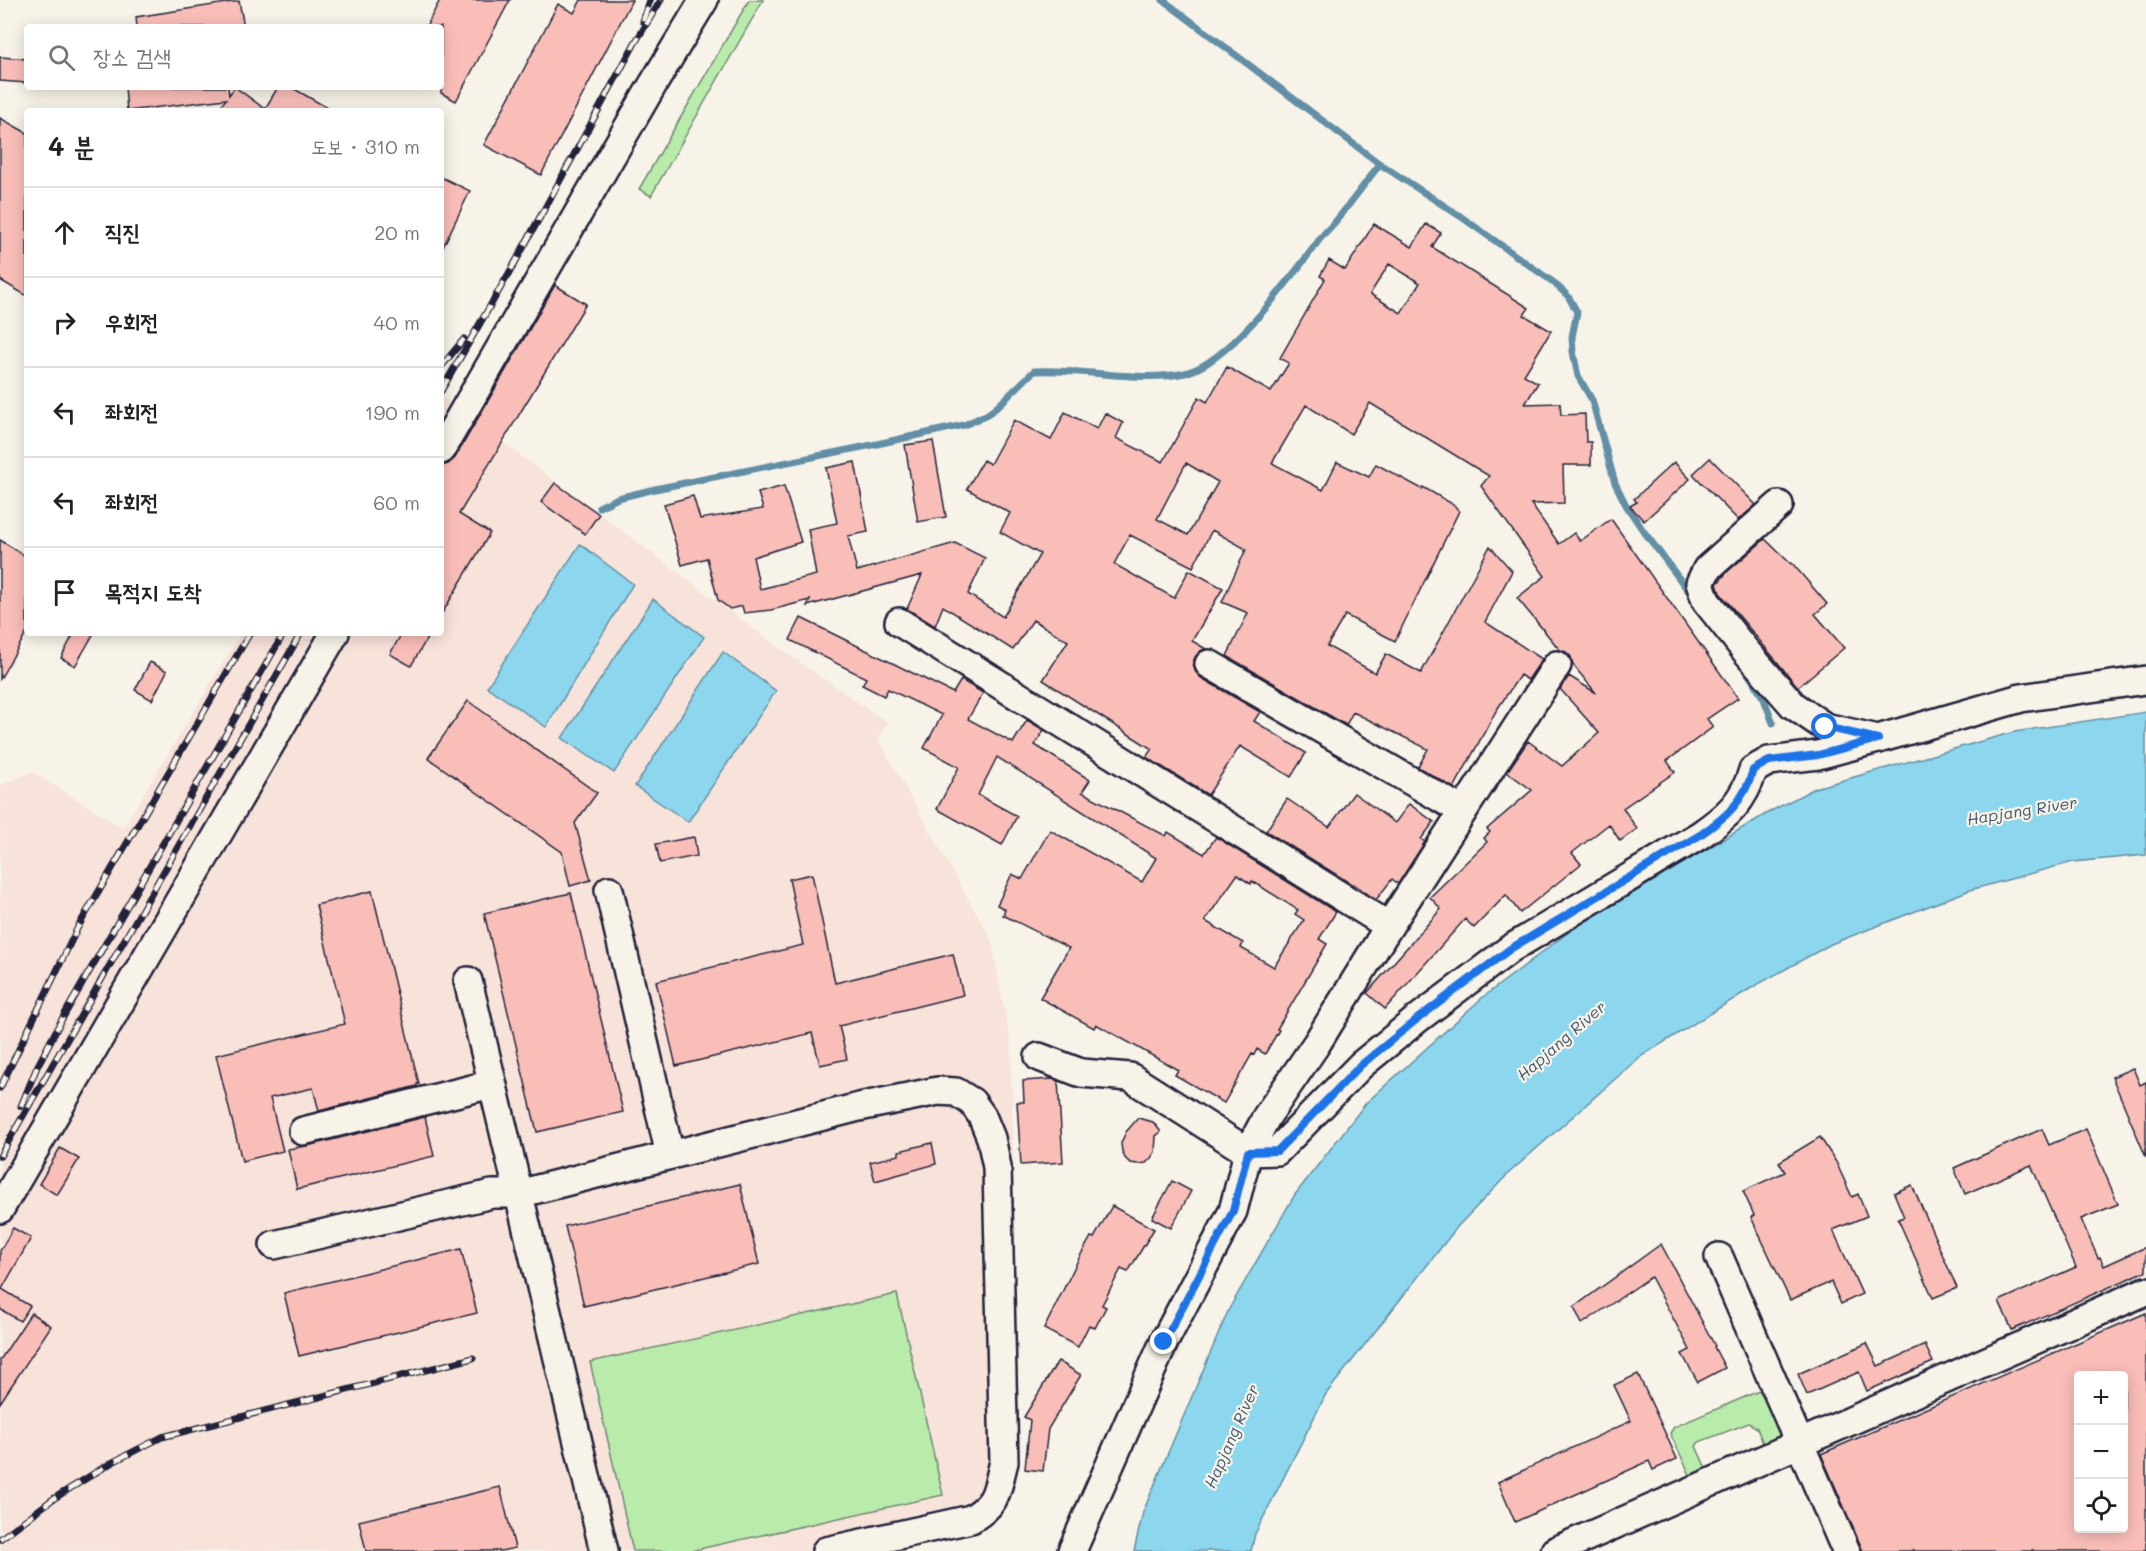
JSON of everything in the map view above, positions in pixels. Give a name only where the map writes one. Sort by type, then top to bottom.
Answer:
[{"type":"street","points":[[444,445],[704,0]]},
{"type":"street","points":[[1779,505],[1707,569],[1700,583],[1706,601],[1793,705],[1825,727],[1878,739]]},
{"type":"street","points":[[899,622],[1389,926]]},
{"type":"street","points":[[0,1209],[333,636]]},
{"type":"street","points":[[1209,664],[1464,811]]},
{"type":"street","points":[[1072,1551],[1164,1342],[1233,1211],[1248,1152],[1267,1116],[1317,1043],[1389,926],[1557,665]]},
{"type":"street","points":[[1039,1057],[1081,1073],[1130,1077],[1248,1152],[1277,1151],[1361,1065],[1510,949],[1700,835],[1728,815],[1746,787],[1753,770],[1769,761],[1818,755],[2021,698],[2146,680]]},
{"type":"street","points":[[609,890],[670,1155]]},
{"type":"street","points":[[468,981],[604,1551]]},
{"type":"street","points":[[303,1131],[492,1084]]},
{"type":"street","points":[[274,1245],[492,1194],[518,1194],[860,1107],[938,1091],[956,1092],[972,1102],[982,1116],[992,1138],[997,1167],[1004,1462],[992,1503],[986,1510],[971,1519],[826,1551]]},
{"type":"street","points":[[1719,1257],[1846,1551]]},
{"type":"street","points":[[1555,1551],[2146,1291]]},
{"type":"shaded area","points":[[444,398],[785,652],[888,723],[878,739],[991,939],[1011,1044],[1018,1470],[1011,1494],[995,1516],[881,1551],[0,1551],[0,786],[32,772],[123,828],[239,636],[444,636]]},
{"type":"green space","points":[[749,0],[763,0],[651,196],[639,189]]},
{"type":"green space","points":[[897,1294],[943,1495],[690,1551],[633,1551],[590,1362]]},
{"type":"green space","points":[[1766,1388],[1790,1439],[1766,1451],[1757,1428],[1749,1423],[1699,1442],[1696,1446],[1709,1475],[1693,1481],[1670,1433],[1674,1427]]},
{"type":"water","points":[[580,544],[633,584],[546,727],[487,687]]},
{"type":"water","points":[[653,599],[704,637],[614,773],[562,738]]},
{"type":"water","points":[[723,652],[776,691],[688,822],[635,786]]},
{"type":"water","name":"Hapjang River","points":[[2146,712],[2146,855],[2073,862],[1970,890],[1831,944],[1753,987],[1640,1057],[1510,1172],[1458,1226],[1326,1394],[1255,1534],[1251,1551],[1134,1551],[1143,1512],[1229,1309],[1294,1196],[1366,1103],[1483,997],[1574,928],[1771,811],[1815,788],[2014,732]]},
{"type":"building","points":[[440,0],[510,0],[456,101],[441,93],[441,90],[444,90],[444,24],[428,24]]},
{"type":"building","points":[[581,0],[632,0],[541,175],[484,145],[558,4],[574,13]]},
{"type":"building","points":[[239,1],[243,24],[137,24],[136,17]]},
{"type":"building","points":[[0,57],[24,59],[24,83],[0,81]]},
{"type":"building","points":[[125,90],[228,90],[229,95],[233,90],[239,90],[264,108],[219,108],[226,99],[152,108],[127,108]]},
{"type":"building","points":[[276,90],[296,90],[328,108],[266,108]]},
{"type":"building","points":[[0,118],[24,131],[24,294],[0,280]]},
{"type":"building","points":[[444,178],[470,191],[444,245]]},
{"type":"building","points":[[1374,224],[1412,247],[1426,224],[1441,233],[1432,247],[1529,308],[1524,315],[1551,331],[1524,375],[1538,383],[1525,404],[1560,403],[1561,415],[1585,414],[1586,442],[1591,442],[1591,465],[1563,465],[1564,503],[1531,504],[1559,544],[1574,533],[1580,541],[1611,519],[1738,698],[1707,719],[1713,727],[1667,761],[1675,772],[1623,808],[1637,829],[1620,841],[1609,824],[1572,853],[1581,864],[1520,913],[1506,895],[1474,928],[1465,919],[1385,1009],[1367,993],[1441,909],[1430,897],[1487,842],[1484,838],[1490,832],[1487,829],[1532,790],[1507,772],[1528,741],[1562,766],[1599,733],[1560,689],[1569,676],[1596,693],[1573,665],[1571,657],[1560,650],[1517,598],[1545,576],[1481,486],[1489,476],[1370,403],[1351,434],[1306,405],[1272,463],[1323,490],[1337,462],[1369,477],[1376,464],[1422,489],[1423,487],[1454,505],[1459,511],[1395,641],[1345,615],[1327,646],[1375,673],[1386,654],[1421,673],[1490,546],[1512,571],[1485,622],[1542,659],[1528,680],[1520,675],[1496,711],[1454,788],[1418,767],[1428,749],[1353,712],[1346,725],[1227,656],[1248,613],[1222,602],[1246,549],[1212,530],[1193,567],[1130,535],[1114,564],[1174,598],[1189,570],[1223,588],[1192,641],[1206,649],[1195,657],[1193,663],[1195,671],[1201,678],[1260,712],[1254,721],[1306,753],[1291,777],[1240,746],[1208,795],[1146,757],[1152,749],[1043,680],[1068,641],[1033,620],[1013,650],[943,606],[935,626],[907,609],[922,575],[807,606],[810,600],[771,610],[744,613],[742,606],[730,609],[718,600],[707,558],[682,565],[664,504],[693,496],[700,519],[763,509],[758,493],[784,486],[801,542],[753,557],[760,589],[816,575],[808,529],[837,523],[826,468],[855,462],[868,532],[848,536],[857,571],[955,543],[985,558],[968,594],[1003,617],[1040,554],[1000,532],[1010,513],[967,489],[983,460],[990,464],[1014,420],[1051,440],[1065,412],[1097,429],[1105,413],[1123,423],[1116,438],[1163,462],[1199,397],[1207,402],[1227,367],[1271,392],[1289,363],[1280,358],[1325,279],[1320,276],[1329,260],[1345,270]],"holes":[[[1389,264],[1420,283],[1401,313],[1370,294]],[[1186,463],[1218,482],[1188,535],[1157,519]]]},
{"type":"building","points":[[555,285],[586,304],[459,514],[490,533],[444,610],[444,465],[455,458]]},
{"type":"building","points":[[933,441],[946,517],[918,522],[905,445]]},
{"type":"building","points":[[1710,458],[1756,505],[1738,520],[1693,474]]},
{"type":"building","points":[[1674,462],[1690,479],[1644,521],[1630,506],[1637,502],[1634,499]]},
{"type":"building","points":[[555,483],[599,514],[585,534],[541,502]]},
{"type":"building","points":[[1765,539],[1792,563],[1827,604],[1815,614],[1844,648],[1798,687],[1720,593],[1717,584],[1727,572]]},
{"type":"building","points":[[0,540],[24,555],[25,636],[0,679]]},
{"type":"building","points":[[801,618],[953,693],[961,680],[983,693],[968,719],[1013,743],[1027,720],[1044,730],[1035,745],[1090,780],[1082,792],[1166,836],[1168,832],[1204,854],[1216,837],[1336,912],[1319,939],[1327,944],[1277,1029],[1279,1030],[1265,1054],[1257,1049],[1254,1055],[1252,1054],[1224,1103],[1175,1075],[1178,1070],[1096,1024],[1094,1028],[1040,998],[1069,948],[1003,915],[1005,909],[997,905],[1012,874],[1022,879],[1050,830],[1142,882],[1156,858],[997,757],[978,795],[1017,816],[1002,845],[937,809],[959,767],[924,748],[942,715],[888,689],[884,696],[862,685],[866,678],[790,640]],"holes":[[[1237,875],[1251,884],[1252,881],[1298,910],[1295,914],[1304,920],[1274,967],[1241,948],[1243,943],[1205,921]]]},
{"type":"building","points":[[72,636],[92,636],[75,666],[61,658]]},
{"type":"building","points":[[400,636],[428,636],[411,666],[390,654]]},
{"type":"building","points":[[150,662],[167,671],[152,700],[135,690]]},
{"type":"building","points":[[468,701],[597,793],[575,823],[591,880],[570,886],[562,852],[428,758]]},
{"type":"building","points":[[1354,793],[1395,823],[1409,804],[1434,822],[1421,839],[1425,842],[1398,884],[1392,879],[1376,900],[1354,884],[1266,831],[1287,799],[1329,827]]},
{"type":"building","points":[[694,837],[697,856],[660,863],[656,844]]},
{"type":"building","points":[[812,874],[835,983],[953,954],[963,995],[839,1026],[847,1059],[820,1065],[812,1033],[676,1066],[656,981],[803,945],[789,879]]},
{"type":"building","points":[[372,891],[419,1084],[319,1111],[313,1088],[270,1098],[283,1151],[242,1161],[216,1055],[345,1024],[316,905]]},
{"type":"building","points":[[571,893],[623,1112],[537,1132],[484,913]]},
{"type":"building","points":[[2133,1068],[2140,1085],[2146,1082],[2146,1157],[2112,1077]]},
{"type":"building","points":[[1053,1079],[1058,1081],[1063,1162],[1021,1165],[1017,1102],[1024,1102],[1023,1081]]},
{"type":"building","points":[[425,1117],[434,1156],[297,1189],[288,1149]]},
{"type":"building","points":[[1138,1118],[1153,1122],[1161,1132],[1156,1136],[1155,1152],[1151,1158],[1146,1163],[1138,1164],[1130,1163],[1125,1158],[1121,1143],[1126,1132]]},
{"type":"building","points":[[2042,1129],[2049,1145],[2086,1129],[2118,1204],[2081,1219],[2098,1258],[2100,1257],[2104,1266],[2146,1247],[2146,1271],[2012,1330],[1999,1301],[2076,1267],[2031,1165],[1965,1194],[1954,1168]]},
{"type":"building","points":[[1820,1137],[1836,1162],[1852,1197],[1858,1194],[1867,1216],[1833,1230],[1862,1294],[1841,1304],[1831,1282],[1790,1300],[1751,1217],[1754,1215],[1743,1191],[1785,1172],[1779,1162]]},
{"type":"building","points":[[932,1143],[936,1164],[875,1181],[870,1162],[899,1155],[899,1151]]},
{"type":"building","points":[[60,1148],[79,1159],[57,1195],[39,1184]]},
{"type":"building","points":[[1172,1181],[1191,1191],[1171,1228],[1152,1218]]},
{"type":"building","points":[[740,1184],[759,1264],[584,1306],[565,1226]]},
{"type":"building","points":[[1912,1185],[1957,1288],[1933,1298],[1898,1219],[1904,1217],[1894,1193]]},
{"type":"building","points":[[1112,1206],[1154,1229],[1128,1272],[1121,1269],[1102,1305],[1106,1307],[1095,1328],[1089,1325],[1078,1347],[1044,1329],[1079,1258],[1091,1237],[1094,1238]]},
{"type":"building","points":[[13,1228],[31,1238],[2,1289],[30,1306],[20,1321],[0,1309],[0,1251]]},
{"type":"building","points":[[1661,1244],[1725,1368],[1698,1382],[1682,1354],[1690,1350],[1651,1277],[1582,1324],[1574,1307]]},
{"type":"building","points":[[461,1249],[477,1313],[299,1356],[284,1293]]},
{"type":"building","points":[[31,1313],[51,1326],[0,1403],[0,1360]]},
{"type":"building","points":[[2146,1313],[2146,1551],[1863,1551],[1821,1454]]},
{"type":"building","points":[[1867,1343],[1878,1366],[1925,1345],[1933,1362],[1867,1391],[1859,1372],[1807,1395],[1798,1374]]},
{"type":"building","points":[[1058,1361],[1081,1375],[1048,1429],[1043,1471],[1025,1469],[1030,1420],[1024,1417]]},
{"type":"building","points":[[1638,1374],[1677,1459],[1653,1470],[1649,1461],[1515,1522],[1498,1482],[1631,1421],[1614,1385]]},
{"type":"building","points":[[500,1487],[515,1548],[501,1551],[366,1551],[359,1521]]},
{"type":"waterway","points":[[1163,0],[1380,164],[1460,216],[1553,282],[1568,296],[1577,312],[1572,337],[1578,376],[1592,400],[1615,483],[1642,529],[1693,597]]},
{"type":"waterway","points":[[599,507],[618,498],[655,489],[964,425],[996,408],[1034,371],[1168,376],[1185,373],[1202,366],[1220,354],[1257,318],[1380,164]]},
{"type":"waterway","points":[[1744,667],[1764,699],[1773,723]]},
{"type":"railway","points":[[643,21],[650,0]]},
{"type":"railway","points":[[444,386],[661,0]]},
{"type":"railway","points":[[444,363],[464,339]]},
{"type":"railway","points":[[0,1088],[78,927],[248,636]]},
{"type":"railway","points":[[21,1106],[37,1067],[62,1019],[282,636]]},
{"type":"railway","points":[[0,1156],[299,636]]},
{"type":"railway","points":[[0,1539],[53,1499],[111,1463],[162,1437],[473,1358]]},
{"type":"route","points":[[1164,1342],[1233,1211],[1248,1152],[1277,1151],[1361,1065],[1510,949],[1700,835],[1728,815],[1743,794],[1753,770],[1769,761],[1818,755],[1878,739],[1825,727]]}]
